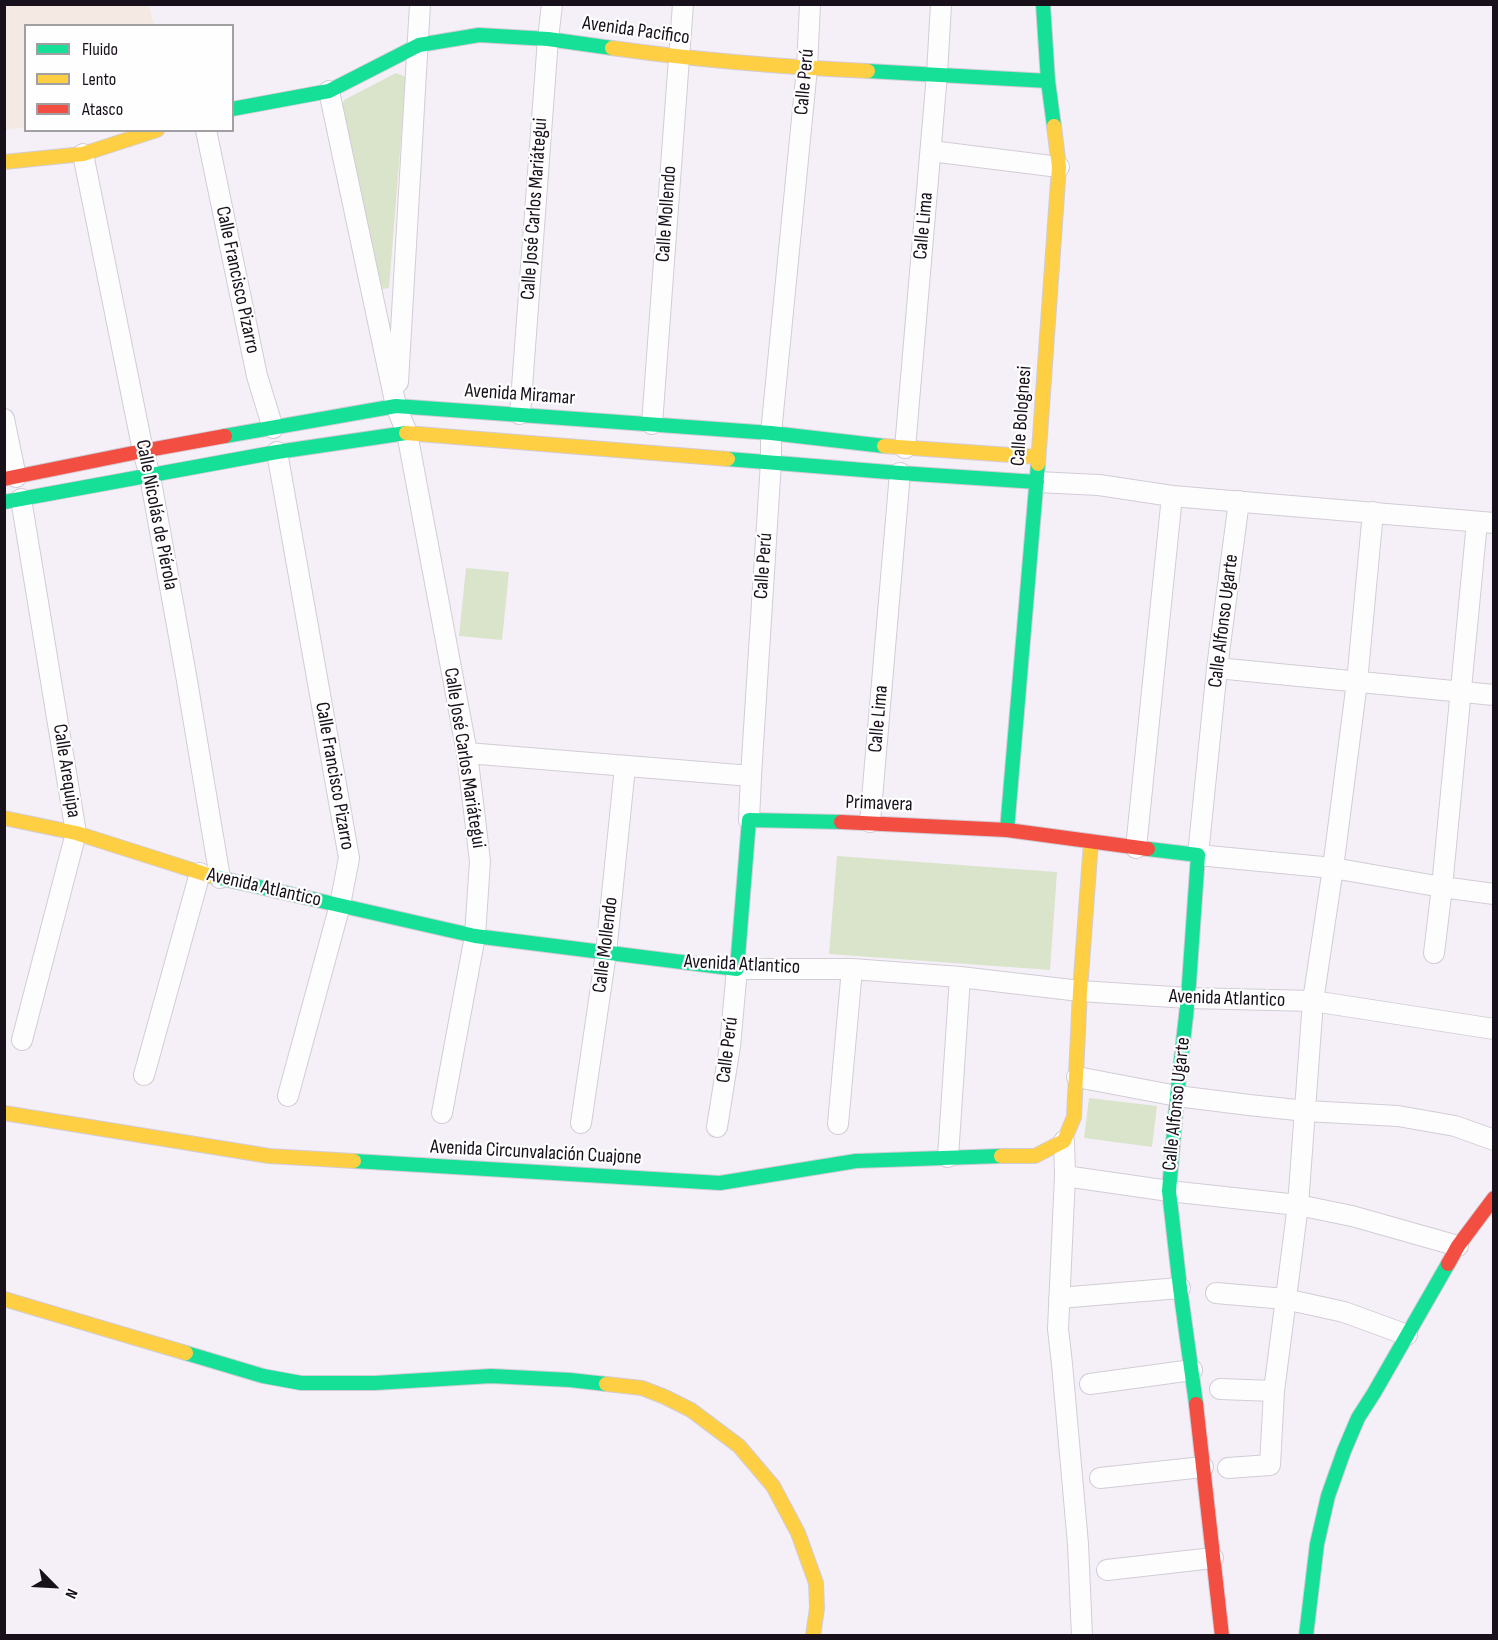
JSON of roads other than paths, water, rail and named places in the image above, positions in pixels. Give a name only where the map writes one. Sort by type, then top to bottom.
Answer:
[{"type":"main road","name":"Calle Bolognesi","points":[[1007,830],[1037,482],[1059,167],[1048,81],[1043,4]]},
{"type":"main road","name":"Avenida Pacifico","points":[[234,109],[329,91],[419,45],[479,35],[548,39],[678,57],[807,68],[1048,81]]},
{"type":"main road","points":[[4,162],[83,154],[151,132]]},
{"type":"main road","name":"Avenida Miramar","points":[[10,478],[143,451],[396,406],[771,433],[905,448],[1038,457]]},
{"type":"main road","points":[[13,500],[277,452],[407,433],[1037,482]]},
{"type":"main road","name":"Avenida Atlantico","points":[[4,818],[76,833],[200,873],[475,936],[737,969]]},
{"type":"main road","name":"Primavera","points":[[749,820],[870,822],[1007,830],[1198,855]]},
{"type":"main road","name":"Calle Perú","points":[[737,969],[749,820]]},
{"type":"main road","points":[[1064,1141],[1074,1117],[1091,842]]},
{"type":"main road","name":"Calle Alfonso Ugarte","points":[[1198,855],[1188,998],[1169,1191],[1222,1635]]},
{"type":"main road","name":"Avenida Circunvalación Cuajone","points":[[4,1113],[269,1156],[720,1183],[856,1161],[1035,1156],[1064,1141]]},
{"type":"main road","points":[[1306,1635],[1317,1544],[1328,1496],[1358,1418],[1458,1246],[1494,1198]]},
{"type":"main road","points":[[4,1299],[263,1376],[301,1383],[375,1383],[491,1376],[570,1380],[642,1388],[665,1397],[691,1410],[739,1446],[773,1486],[798,1533],[816,1583],[817,1608],[813,1635]]},
{"type":"street","points":[[396,406],[420,4]]},
{"type":"street","name":"Calle José Carlos Mariátegui","points":[[520,414],[552,4]]},
{"type":"street","name":"Calle Mollendo","points":[[652,424],[682,4]]},
{"type":"street","name":"Calle Perú","points":[[749,820],[771,433],[807,68],[810,4]]},
{"type":"street","name":"Calle Lima","points":[[905,448],[938,74],[941,4]]},
{"type":"street","name":"Calle José Carlos Mariátegui","points":[[329,91],[396,406],[407,433],[467,753],[480,861],[475,936],[442,1113]]},
{"type":"street","name":"Calle Francisco Pizarro","points":[[206,132],[257,376],[273,428]]},
{"type":"street","points":[[931,151],[1059,167]]},
{"type":"street","name":"Calle Nicolás de Piérola","points":[[83,154],[150,476],[220,878]]},
{"type":"street","points":[[4,419],[10,478]]},
{"type":"street","name":"Calle Francisco Pizarro","points":[[277,452],[349,858],[340,906],[288,1096]]},
{"type":"street","name":"Calle Lima","points":[[870,822],[900,473]]},
{"type":"street","points":[[1037,482],[1099,485],[1173,496],[1485,522],[1461,692],[1434,953]]},
{"type":"street","points":[[1136,848],[1173,496]]},
{"type":"street","name":"Calle Arequipa","points":[[13,500],[76,833],[22,1040]]},
{"type":"street","name":"Calle Alfonso Ugarte","points":[[1198,855],[1217,668],[1239,501]]},
{"type":"street","points":[[1228,1468],[1270,1465],[1274,1390],[1298,1205],[1313,1001],[1357,682],[1373,512]]},
{"type":"street","points":[[1217,668],[1494,695]]},
{"type":"street","points":[[467,753],[751,776]]},
{"type":"street","name":"Calle Mollendo","points":[[581,1123],[606,953],[625,767]]},
{"type":"street","points":[[1198,855],[1333,868],[1494,894]]},
{"type":"street","points":[[144,1075],[200,873]]},
{"type":"street","name":"Calle Perú","points":[[717,1127],[730,1046],[737,969]]},
{"type":"street","name":"Avenida Atlantico","points":[[737,969],[852,969],[960,977],[1080,991],[1188,998],[1313,1001],[1494,1029]]},
{"type":"street","points":[[838,1124],[852,969]]},
{"type":"street","points":[[948,1157],[960,977]]},
{"type":"street","points":[[1077,1077],[1177,1096],[1306,1111],[1398,1116],[1455,1126],[1494,1140]]},
{"type":"street","points":[[1064,1141],[1065,1176],[1058,1329],[1078,1544],[1082,1635]]},
{"type":"street","points":[[1065,1176],[1169,1191],[1298,1205],[1352,1216],[1458,1246]]},
{"type":"street","points":[[1059,1298],[1180,1288]]},
{"type":"street","points":[[1216,1293],[1286,1299],[1344,1312],[1407,1335]]},
{"type":"street","points":[[1090,1384],[1192,1370]]},
{"type":"street","points":[[1220,1389],[1274,1390]]},
{"type":"street","points":[[1100,1478],[1203,1467]]},
{"type":"street","points":[[1107,1570],[1213,1558]]}]
